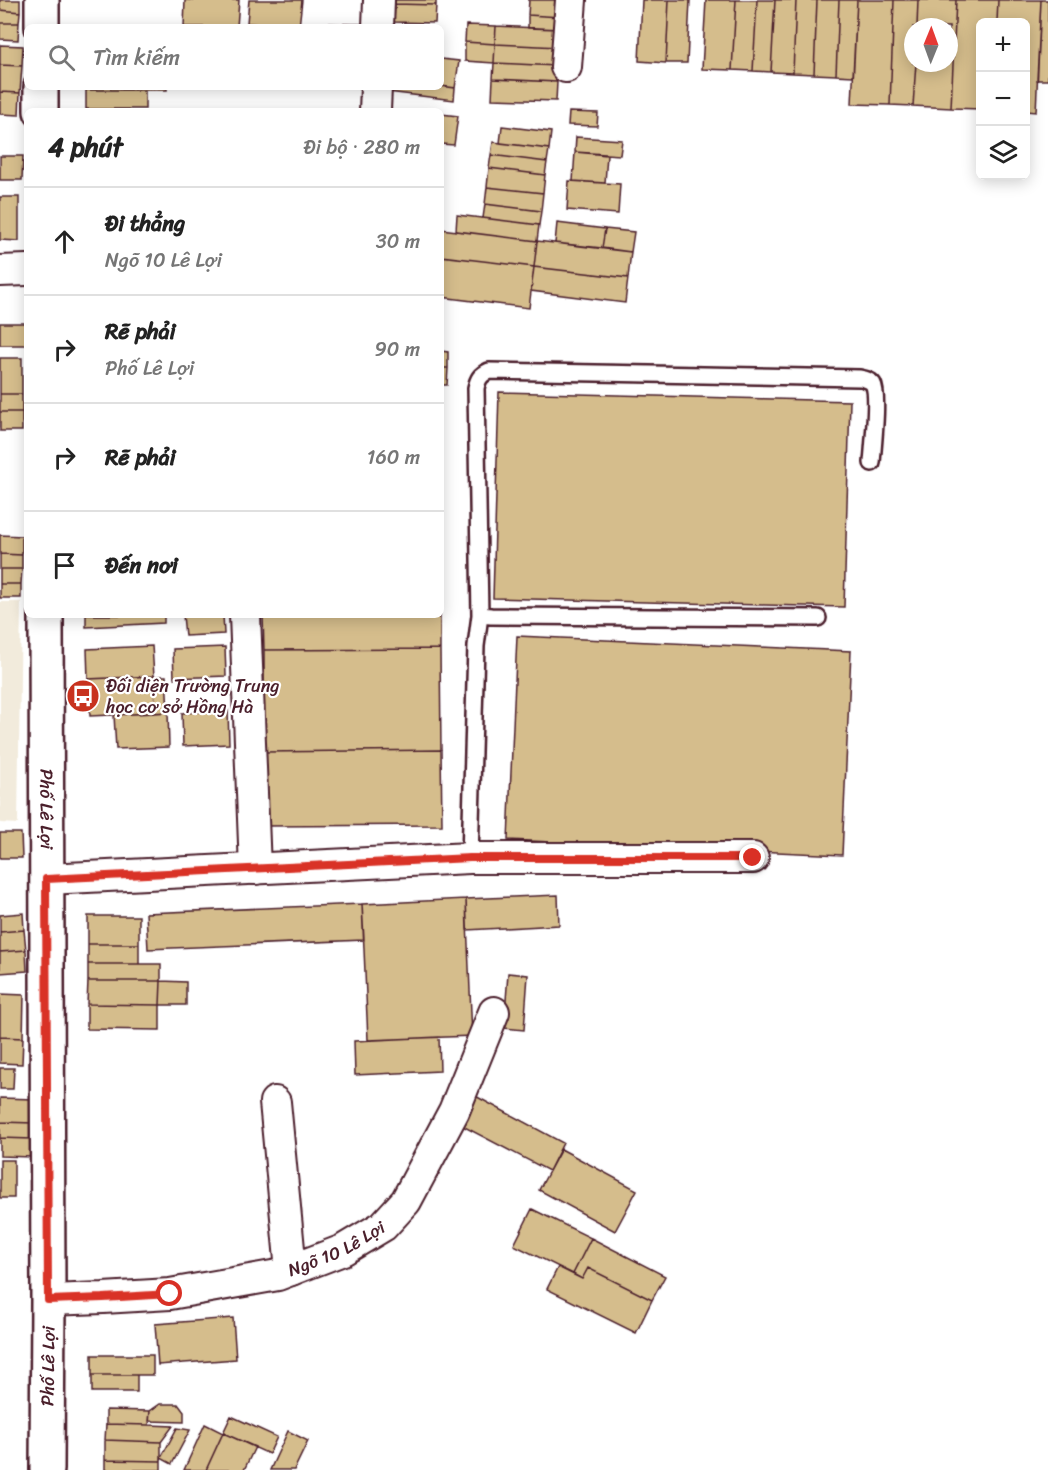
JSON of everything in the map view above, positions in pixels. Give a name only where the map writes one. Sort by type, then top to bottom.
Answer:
[{"type":"main road","points":[[42,0],[42,24]]},
{"type":"main road","points":[[40,108],[41,90]]},
{"type":"main road","name":"Phố Lê Lợi","points":[[46,618],[48,1300],[46,1470]]},
{"type":"street","points":[[378,24],[380,0]]},
{"type":"street","points":[[566,67],[571,0]]},
{"type":"street","points":[[375,108],[376,90]]},
{"type":"street","points":[[0,271],[24,270]]},
{"type":"street","points":[[245,618],[255,869]]},
{"type":"street","points":[[46,879],[470,858],[753,858]]},
{"type":"street","name":"Ngõ 10 Lê Lợi","points":[[48,1300],[170,1294],[278,1275],[342,1250],[383,1226],[406,1201],[454,1111],[494,1012]]},
{"type":"street","points":[[275,1102],[291,1270]]},
{"type":"lane","points":[[470,858],[476,646],[480,615],[476,388],[482,374],[489,370],[868,380],[872,383],[876,397],[872,463]]},
{"type":"lane","points":[[480,615],[818,618]]},
{"type":"shaded area","points":[[0,602],[21,602],[18,824],[0,823]]},
{"type":"building","points":[[0,0],[20,0],[20,12],[0,10]]},
{"type":"building","points":[[185,0],[239,0],[237,24],[184,24]]},
{"type":"building","points":[[249,0],[302,0],[299,24],[247,23]]},
{"type":"building","points":[[395,0],[436,0],[436,5],[395,4]]},
{"type":"building","points":[[529,0],[561,0],[560,17],[528,15]]},
{"type":"building","points":[[642,0],[669,0],[666,63],[639,61]]},
{"type":"building","points":[[669,0],[690,0],[687,63],[666,63]]},
{"type":"building","points":[[706,0],[736,0],[732,70],[702,69]]},
{"type":"building","points":[[736,0],[757,0],[753,71],[732,70]]},
{"type":"building","points":[[757,0],[775,0],[771,72],[753,71]]},
{"type":"building","points":[[775,0],[796,0],[793,73],[771,72]]},
{"type":"building","points":[[796,0],[817,0],[814,74],[793,73]]},
{"type":"building","points":[[817,0],[839,0],[836,75],[814,74]]},
{"type":"building","points":[[839,0],[857,0],[853,76],[836,75]]},
{"type":"building","points":[[857,0],[894,0],[890,105],[852,104]]},
{"type":"building","points":[[894,0],[918,0],[917,18],[904,18],[904,72],[915,72],[913,106],[890,105]]},
{"type":"building","points":[[918,0],[956,0],[955,18],[917,18]]},
{"type":"building","points":[[956,0],[998,0],[997,18],[976,18],[976,109],[951,108],[953,72],[958,72],[958,18],[955,18]]},
{"type":"building","points":[[998,0],[1041,0],[1036,112],[1030,111],[1030,18],[997,18]]},
{"type":"building","points":[[1041,0],[1048,0],[1048,80],[1037,80]]},
{"type":"building","points":[[395,4],[436,5],[435,23],[394,22]]},
{"type":"building","points":[[0,10],[20,12],[19,23],[0,23]]},
{"type":"building","points":[[528,15],[560,17],[559,29],[528,28]]},
{"type":"building","points":[[0,23],[19,23],[18,40],[0,39]]},
{"type":"building","points":[[466,25],[496,26],[495,44],[465,42]]},
{"type":"building","points":[[496,26],[559,29],[559,47],[495,44]]},
{"type":"building","points":[[465,42],[495,44],[494,63],[465,61]]},
{"type":"building","points":[[495,44],[559,47],[557,66],[494,63]]},
{"type":"building","points":[[0,45],[23,46],[22,66],[0,65]]},
{"type":"building","points":[[444,59],[459,61],[455,88],[444,86]]},
{"type":"building","points":[[494,63],[557,66],[557,82],[493,79]]},
{"type":"building","points":[[0,65],[22,66],[20,93],[0,92]]},
{"type":"building","points":[[915,72],[953,72],[951,108],[913,106]]},
{"type":"building","points":[[493,79],[557,82],[556,101],[492,99]]},
{"type":"building","points":[[444,86],[455,88],[454,100],[388,92],[388,90],[444,90]]},
{"type":"building","points":[[86,90],[145,90],[145,108],[86,108]]},
{"type":"building","points":[[0,92],[20,93],[19,115],[0,114]]},
{"type":"building","points":[[569,112],[598,113],[597,126],[568,125]]},
{"type":"building","points":[[444,114],[458,116],[454,145],[444,144]]},
{"type":"building","points":[[502,126],[551,132],[549,149],[500,143]]},
{"type":"building","points":[[576,137],[622,140],[620,155],[575,152]]},
{"type":"building","points":[[493,142],[549,149],[547,162],[491,155]]},
{"type":"building","points":[[575,152],[607,155],[605,183],[573,181]]},
{"type":"building","points":[[491,155],[547,162],[545,175],[489,168]]},
{"type":"building","points":[[0,156],[23,156],[22,180],[0,180]]},
{"type":"building","points":[[489,168],[545,175],[543,193],[487,187]]},
{"type":"building","points":[[569,181],[620,184],[618,214],[567,210]]},
{"type":"building","points":[[487,187],[543,193],[541,211],[485,204]]},
{"type":"building","points":[[0,197],[19,197],[19,241],[0,240]]},
{"type":"building","points":[[485,204],[541,211],[539,225],[483,218]]},
{"type":"building","points":[[457,215],[539,225],[537,241],[456,231]]},
{"type":"building","points":[[557,223],[605,229],[602,248],[555,243]]},
{"type":"building","points":[[444,229],[537,241],[534,267],[444,256]]},
{"type":"building","points":[[605,229],[634,232],[631,252],[602,248]]},
{"type":"building","points":[[537,241],[631,252],[628,278],[534,267]]},
{"type":"building","points":[[444,256],[534,267],[529,308],[444,297]]},
{"type":"building","points":[[534,267],[628,278],[625,303],[531,291]]},
{"type":"building","points":[[0,323],[24,323],[24,345],[0,345]]},
{"type":"building","points":[[444,351],[448,352],[448,368],[444,368]]},
{"type":"building","points":[[0,358],[22,358],[22,394],[0,394]]},
{"type":"building","points":[[444,368],[448,368],[447,385],[444,385]]},
{"type":"building","points":[[499,392],[850,401],[844,607],[493,598]]},
{"type":"building","points":[[0,394],[22,394],[22,412],[0,412]]},
{"type":"building","points":[[0,412],[22,412],[22,431],[0,431]]},
{"type":"building","points":[[0,535],[22,536],[22,555],[0,554]]},
{"type":"building","points":[[0,554],[22,555],[22,569],[0,569]]},
{"type":"building","points":[[0,569],[22,569],[21,584],[0,584]]},
{"type":"building","points":[[0,584],[21,584],[21,598],[0,598]]},
{"type":"building","points":[[86,618],[164,618],[164,623],[86,627]]},
{"type":"building","points":[[183,618],[223,618],[224,634],[185,636]]},
{"type":"building","points":[[263,618],[440,618],[440,649],[264,650]]},
{"type":"building","points":[[517,636],[851,651],[842,855],[508,840]]},
{"type":"building","points":[[152,646],[154,676],[88,679],[87,649]]},
{"type":"building","points":[[225,647],[226,676],[174,678],[173,649]]},
{"type":"building","points":[[440,649],[441,750],[264,752],[264,650]]},
{"type":"building","points":[[154,676],[166,676],[168,712],[155,713]]},
{"type":"building","points":[[154,676],[155,713],[90,716],[88,679]]},
{"type":"building","points":[[228,710],[229,744],[183,746],[182,713]]},
{"type":"building","points":[[168,712],[169,747],[116,749],[114,715]]},
{"type":"building","points":[[441,750],[442,825],[265,826],[264,752]]},
{"type":"building","points":[[0,833],[21,833],[22,858],[0,858]]},
{"type":"building","points":[[558,895],[559,925],[467,930],[466,899]]},
{"type":"building","points":[[466,899],[472,1036],[368,1040],[362,904]]},
{"type":"building","points":[[362,904],[364,940],[148,949],[146,913]]},
{"type":"building","points":[[23,913],[24,930],[0,932],[0,915]]},
{"type":"building","points":[[88,916],[139,916],[139,944],[88,944]]},
{"type":"building","points":[[24,930],[26,950],[0,952],[0,932]]},
{"type":"building","points":[[88,944],[139,944],[139,964],[88,964]]},
{"type":"building","points":[[26,950],[27,971],[0,973],[0,952]]},
{"type":"building","points":[[88,964],[161,964],[161,981],[88,981]]},
{"type":"building","points":[[508,973],[528,975],[524,1030],[504,1028]]},
{"type":"building","points":[[88,981],[161,981],[160,1005],[87,1004]]},
{"type":"building","points":[[161,981],[186,982],[186,1005],[160,1005]]},
{"type":"building","points":[[0,994],[24,995],[23,1038],[0,1037]]},
{"type":"building","points":[[87,1004],[160,1005],[160,1030],[87,1029]]},
{"type":"building","points":[[0,1037],[23,1038],[22,1064],[0,1063]]},
{"type":"building","points":[[439,1037],[440,1071],[355,1075],[354,1041]]},
{"type":"building","points":[[0,1068],[14,1068],[13,1089],[0,1089]]},
{"type":"building","points":[[468,1092],[563,1143],[549,1171],[453,1121]]},
{"type":"building","points":[[0,1098],[34,1099],[33,1123],[0,1122]]},
{"type":"building","points":[[0,1122],[33,1123],[32,1139],[0,1138]]},
{"type":"building","points":[[0,1138],[32,1139],[32,1157],[0,1156]]},
{"type":"building","points":[[561,1149],[637,1190],[615,1231],[539,1190]]},
{"type":"building","points":[[0,1160],[14,1160],[14,1198],[0,1198]]},
{"type":"building","points":[[532,1209],[591,1238],[573,1274],[514,1245]]},
{"type":"building","points":[[591,1238],[665,1276],[652,1300],[588,1268],[582,1279],[573,1274]]},
{"type":"building","points":[[558,1267],[582,1279],[588,1268],[652,1300],[636,1333],[547,1289]]},
{"type":"building","points":[[233,1318],[236,1359],[158,1365],[155,1324]]},
{"type":"building","points":[[92,1355],[153,1355],[153,1375],[92,1375]]},
{"type":"building","points":[[92,1375],[137,1375],[137,1392],[92,1392]]},
{"type":"building","points":[[160,1404],[178,1404],[184,1412],[184,1422],[149,1421],[150,1411]]},
{"type":"building","points":[[106,1410],[150,1411],[149,1425],[106,1424]]},
{"type":"building","points":[[231,1416],[277,1437],[269,1454],[223,1433]]},
{"type":"building","points":[[106,1424],[173,1426],[161,1442],[105,1440]]},
{"type":"building","points":[[205,1424],[223,1433],[206,1470],[184,1470]]},
{"type":"building","points":[[177,1428],[190,1430],[172,1464],[161,1458]]},
{"type":"building","points":[[288,1431],[308,1441],[294,1470],[270,1470]]},
{"type":"building","points":[[223,1433],[255,1447],[244,1470],[206,1470]]},
{"type":"building","points":[[105,1440],[161,1442],[161,1461],[105,1460]]},
{"type":"building","points":[[105,1460],[161,1461],[161,1470],[105,1470]]},
{"type":"place","name":"Đối diện Trường Trung học cơ sở Hồng Hà","points":[[83,696]]},
{"type":"route","points":[[170,1294],[48,1300],[46,879],[470,858],[753,858]]}]
